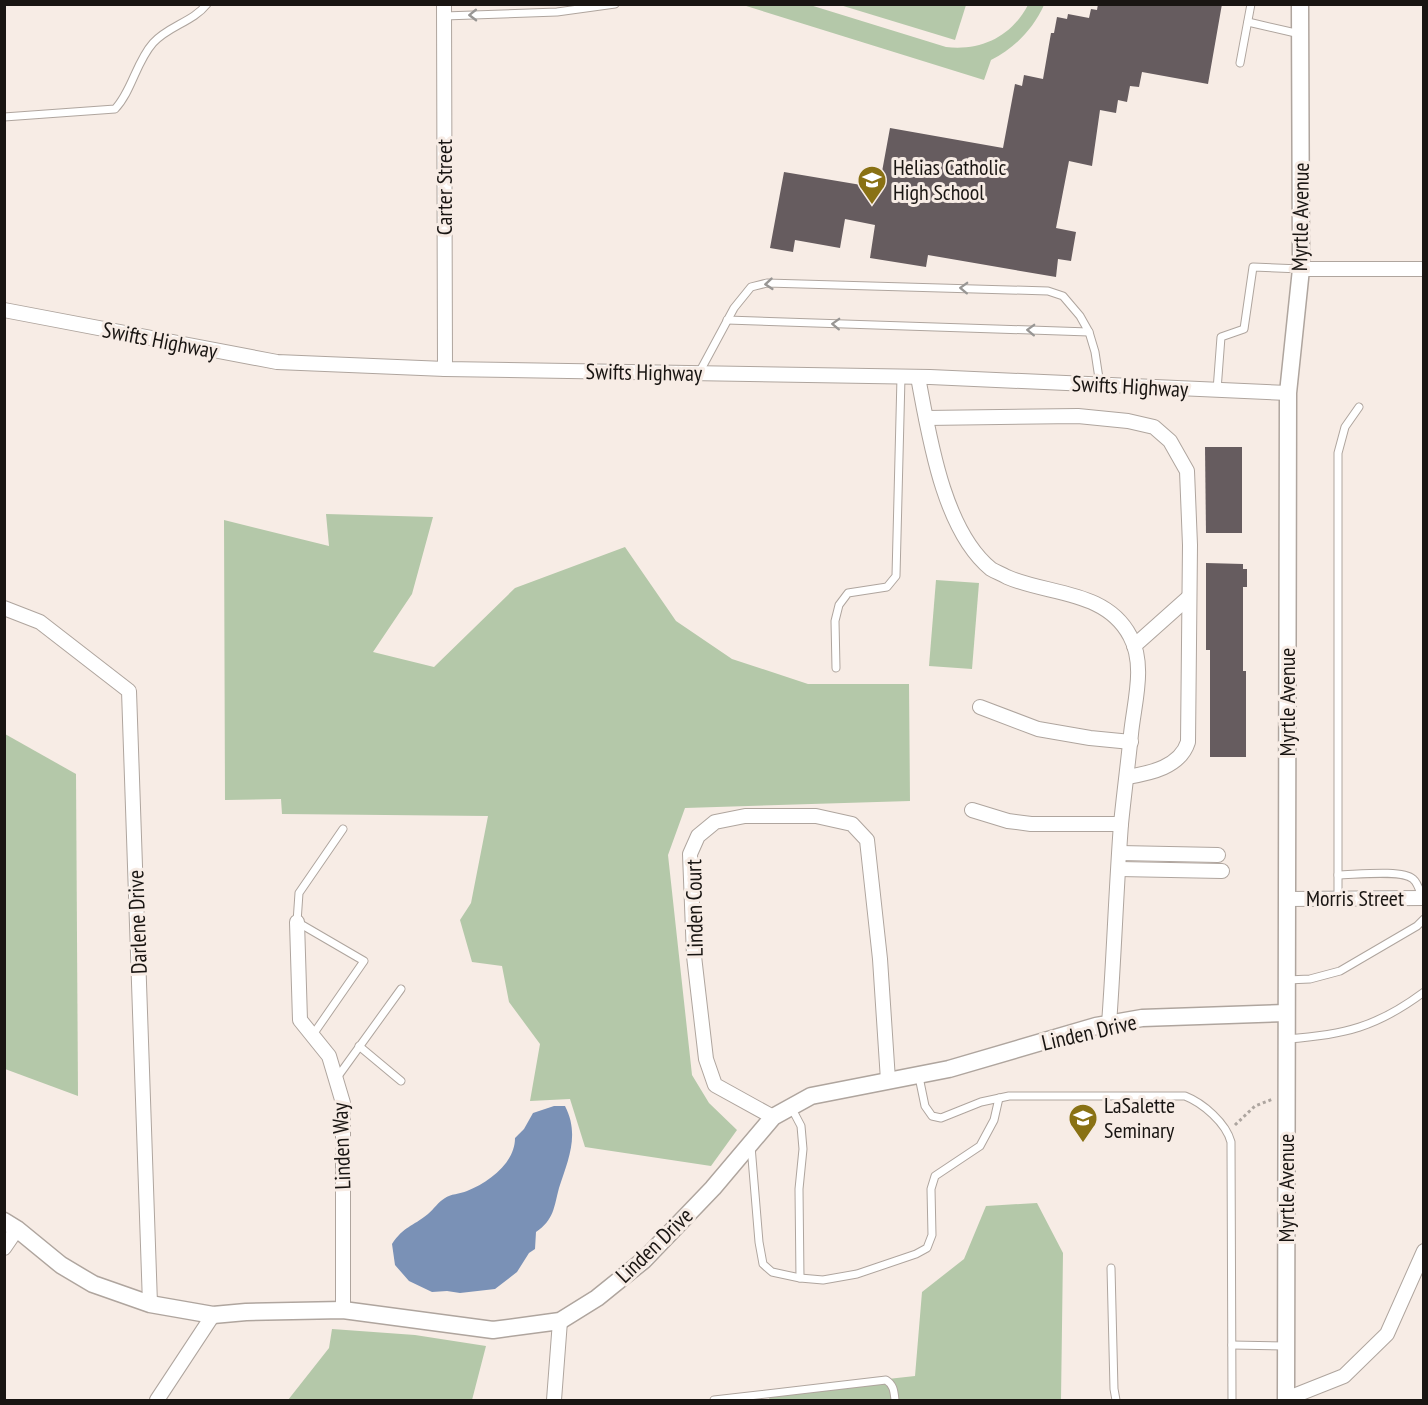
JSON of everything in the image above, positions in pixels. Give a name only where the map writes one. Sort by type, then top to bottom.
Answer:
[{"type":"street","name":"Myrtle Avenue","points":[[1286,1400],[1288,393],[1301,269],[1300,4]]},
{"type":"street","name":"Carter Street","points":[[444,10],[445,369]]},
{"type":"street","points":[[1301,269],[1424,269]]},
{"type":"street","name":"Swifts Highway","points":[[4,310],[277,363],[445,369],[918,377],[1288,393]]},
{"type":"street","points":[[918,377],[934,456],[953,513],[969,545],[992,570],[1024,584],[1083,597],[1109,611],[1130,634],[1134,646],[1138,677],[1122,824],[1109,1024]]},
{"type":"street","points":[[926,418],[1077,416],[1128,421],[1154,427],[1170,441],[1187,471],[1190,544],[1188,741],[1185,753],[1174,762],[1147,774],[1127,777]]},
{"type":"street","points":[[1134,646],[1189,597]]},
{"type":"street","name":"Darlene Drive","points":[[4,608],[40,622],[129,691],[150,1305]]},
{"type":"street","points":[[980,707],[1038,729],[1131,742]]},
{"type":"street","points":[[972,810],[1031,824],[1122,824]]},
{"type":"street","name":"Linden Court","points":[[773,1117],[715,1085],[706,1059],[694,956],[690,854],[698,836],[715,822],[745,816],[816,816],[852,824],[867,840],[880,959],[888,1080]]},
{"type":"street","points":[[1120,853],[1218,855]]},
{"type":"street","points":[[1119,869],[1222,871]]},
{"type":"street","name":"Morris Street","points":[[1286,899],[1423,899]]},
{"type":"street","name":"Linden Way","points":[[297,922],[300,1020],[329,1056],[343,1103],[343,1310]]},
{"type":"street","name":"Linden Drive","points":[[11,1225],[61,1265],[93,1284],[150,1305],[213,1314],[343,1310],[493,1330],[560,1321],[597,1298],[644,1260],[713,1188],[773,1117],[811,1096],[950,1069],[1109,1024],[1142,1018],[1286,1013]]},
{"type":"street","points":[[4,1248],[11,1225]]},
{"type":"street","points":[[1286,1400],[1344,1376],[1387,1334],[1424,1251]]},
{"type":"street","points":[[157,1401],[213,1314]]},
{"type":"street","points":[[554,1401],[560,1321]]},
{"type":"lane","points":[[4,117],[115,109],[122,101],[153,42],[201,13],[207,4]]},
{"type":"lane","points":[[444,10],[558,12],[615,4]]},
{"type":"lane","points":[[1240,63],[1251,4]]},
{"type":"lane","points":[[1248,22],[1300,34]]},
{"type":"lane","points":[[1217,390],[1221,337],[1244,329],[1253,267],[1301,269]]},
{"type":"lane","points":[[699,373],[734,308],[751,287],[767,283],[957,288],[1048,291],[1063,296],[1080,316],[1089,332],[1095,352],[1100,385]]},
{"type":"lane","points":[[727,320],[1089,332]]},
{"type":"lane","points":[[836,668],[835,621],[839,604],[848,593],[887,587],[896,576],[901,377]]},
{"type":"lane","points":[[1338,898],[1338,453],[1345,427],[1359,406]]},
{"type":"lane","points":[[312,1036],[364,961],[297,922],[299,893],[343,829]]},
{"type":"lane","points":[[1338,875],[1401,874],[1411,877],[1418,884],[1423,899]]},
{"type":"lane","points":[[1286,980],[1310,979],[1340,971],[1417,926],[1424,919]]},
{"type":"lane","points":[[336,1079],[401,989]]},
{"type":"lane","points":[[1286,1039],[1345,1032],[1377,1022],[1424,992]]},
{"type":"lane","points":[[360,1046],[401,1081]]},
{"type":"lane","points":[[918,1075],[925,1106],[932,1116],[941,1118],[981,1102],[1009,1096],[1185,1096],[1197,1101],[1228,1131],[1231,1142],[1232,1401]]},
{"type":"lane","points":[[751,1144],[763,1264],[772,1272],[800,1278],[823,1280],[857,1274],[927,1248],[932,1235],[932,1189],[935,1176],[980,1146],[994,1120],[999,1098]]},
{"type":"lane","points":[[791,1107],[801,1126],[803,1149],[799,1189],[800,1278]]},
{"type":"lane","points":[[1111,1268],[1116,1401]]},
{"type":"lane","points":[[1232,1345],[1286,1346]]},
{"type":"lane","points":[[714,1401],[886,1380],[891,1383],[894,1390],[895,1401]]},
{"type":"path","points":[[1228,1131],[1264,1100],[1286,1097]]},
{"type":"green space","points":[[743,5],[810,5],[946,47],[959,48],[994,40],[1013,26],[1028,5],[1044,5],[1022,37],[1008,50],[991,60],[984,80]]},
{"type":"green space","points":[[840,5],[966,5],[955,40]]},
{"type":"green space","points":[[326,514],[433,517],[412,594],[373,652],[434,667],[515,588],[625,547],[676,621],[732,659],[808,684],[909,684],[910,801],[685,808],[668,855],[692,1075],[709,1103],[737,1130],[711,1166],[585,1147],[570,1099],[530,1101],[540,1044],[509,1002],[502,966],[472,962],[460,920],[471,903],[488,816],[282,814],[281,799],[225,800],[224,520],[329,546]]},
{"type":"green space","points":[[936,580],[979,583],[972,669],[929,666]]},
{"type":"green space","points":[[5,734],[76,774],[78,1096],[5,1069]]},
{"type":"green space","points":[[1037,1203],[1063,1253],[1061,1400],[769,1400],[770,1392],[915,1376],[922,1292],[964,1259],[986,1206]]},
{"type":"green space","points":[[332,1329],[415,1335],[486,1346],[472,1400],[288,1400],[329,1348]]},
{"type":"water","points":[[554,1106],[565,1106],[572,1127],[569,1157],[552,1213],[546,1223],[536,1232],[535,1249],[529,1253],[517,1272],[495,1289],[460,1293],[432,1292],[409,1281],[395,1265],[392,1244],[396,1238],[428,1214],[440,1201],[467,1191],[492,1177],[511,1156],[515,1138],[524,1129],[533,1113]]},
{"type":"building","name":"Helias Catholic High School","points":[[1098,4],[1222,4],[1208,84],[1142,72],[1139,87],[1130,86],[1127,102],[1118,100],[1116,113],[1100,110],[1092,166],[1069,161],[1056,228],[1076,232],[1071,261],[1058,259],[1056,277],[928,255],[926,267],[870,258],[875,225],[845,219],[840,248],[795,240],[793,252],[770,248],[784,172],[879,188],[890,128],[1003,148],[1015,84],[1022,86],[1024,75],[1043,79],[1051,33],[1054,33],[1057,17],[1067,19],[1068,14],[1089,18],[1091,9],[1097,10]]},
{"type":"building","points":[[1205,447],[1242,447],[1242,533],[1206,533]]},
{"type":"building","points":[[1206,563],[1243,564],[1243,569],[1247,569],[1247,587],[1243,587],[1246,757],[1210,757],[1210,650],[1206,650]]},
{"type":"place","name":"Helias Catholic High School","points":[[872,206]]},
{"type":"place","name":"LaSalette Seminary","points":[[1083,1144]]}]
